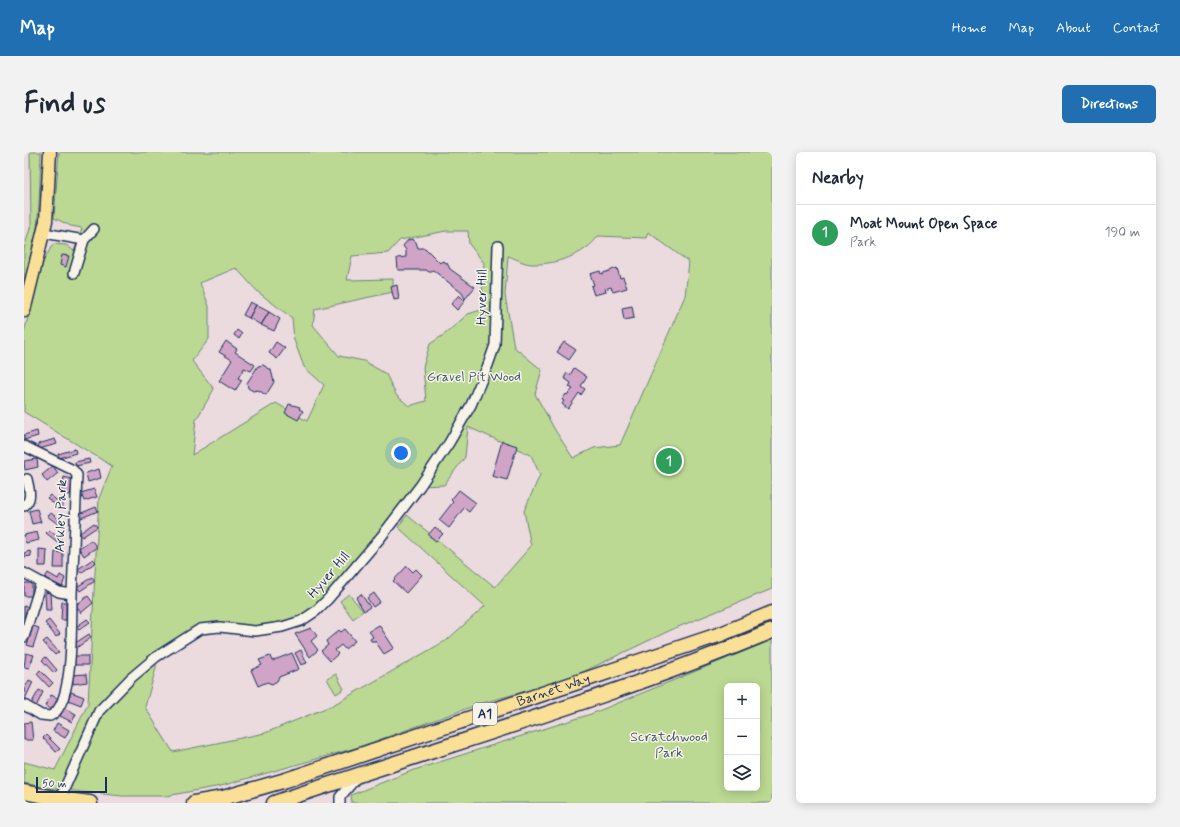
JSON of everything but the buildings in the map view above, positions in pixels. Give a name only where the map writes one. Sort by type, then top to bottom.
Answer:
[{"type":"highway","name":"Barnet Way","points":[[194,803],[223,798],[286,780],[722,634],[772,613]]},
{"type":"highway","name":"Barnet Way","points":[[274,803],[576,705],[772,631]]},
{"type":"highway","points":[[24,792],[58,801],[90,803]]},
{"type":"main road","points":[[24,311],[46,222],[50,152]]},
{"type":"street","points":[[74,273],[84,240],[94,229]]},
{"type":"street","points":[[44,233],[84,240]]},
{"type":"street","name":"Hyver Hill","points":[[58,801],[99,711],[131,678],[156,657],[200,629],[220,627],[255,631],[282,627],[301,621],[316,611],[381,537],[423,482],[449,443],[471,405],[488,365],[495,345],[498,246]]},
{"type":"street","name":"Arkley Park","points":[[24,446],[73,470],[77,475],[68,672],[62,702],[58,710],[50,716],[41,715],[24,705]]},
{"type":"street","points":[[24,506],[28,503],[30,497],[27,479]]},
{"type":"street","points":[[24,573],[59,592],[72,594]]},
{"type":"street","points":[[24,637],[41,582]]},
{"type":"street","points":[[322,787],[340,800],[357,777]]},
{"type":"green space","points":[[30,152],[41,152],[40,185],[36,236],[24,285],[24,249],[31,225]]},
{"type":"green space","name":"Gravel Pit Wood","points":[[59,152],[772,152],[772,589],[673,629],[564,681],[482,703],[359,747],[221,786],[166,796],[122,796],[46,788],[24,783],[24,762],[55,770],[88,704],[99,498],[112,466],[24,412],[24,332],[43,262],[53,244],[66,245],[74,251],[82,228],[71,226],[54,218]],"holes":[[[446,231],[468,231],[469,244],[484,263],[481,310],[468,314],[445,334],[430,344],[423,367],[426,401],[409,406],[396,395],[386,374],[364,361],[339,356],[313,325],[315,309],[393,292],[393,279],[347,280],[352,256],[388,253],[400,240]],[[648,232],[689,262],[685,296],[620,445],[594,448],[573,458],[535,394],[542,370],[514,347],[505,295],[508,256],[529,264],[550,263],[569,258],[586,249],[598,236],[646,238]],[[236,268],[258,292],[292,318],[294,340],[304,367],[324,385],[307,421],[276,403],[192,455],[196,420],[214,389],[192,361],[209,339],[209,306],[200,283]],[[468,427],[531,455],[540,475],[524,511],[531,546],[495,587],[407,515],[398,527],[485,606],[447,640],[333,705],[265,733],[173,752],[145,707],[156,668],[156,657],[200,629],[282,627],[316,611],[420,486],[444,485],[465,457]]]},
{"type":"green space","points":[[349,594],[363,611],[353,619],[340,601]]},
{"type":"green space","name":"Scratchwood Park","points":[[772,640],[772,803],[352,803],[351,795],[411,771],[591,714]]},
{"type":"green space","points":[[336,674],[344,689],[336,694],[327,679]]},
{"type":"place","name":"Moat Mount Open Space","points":[[669,461]]}]
